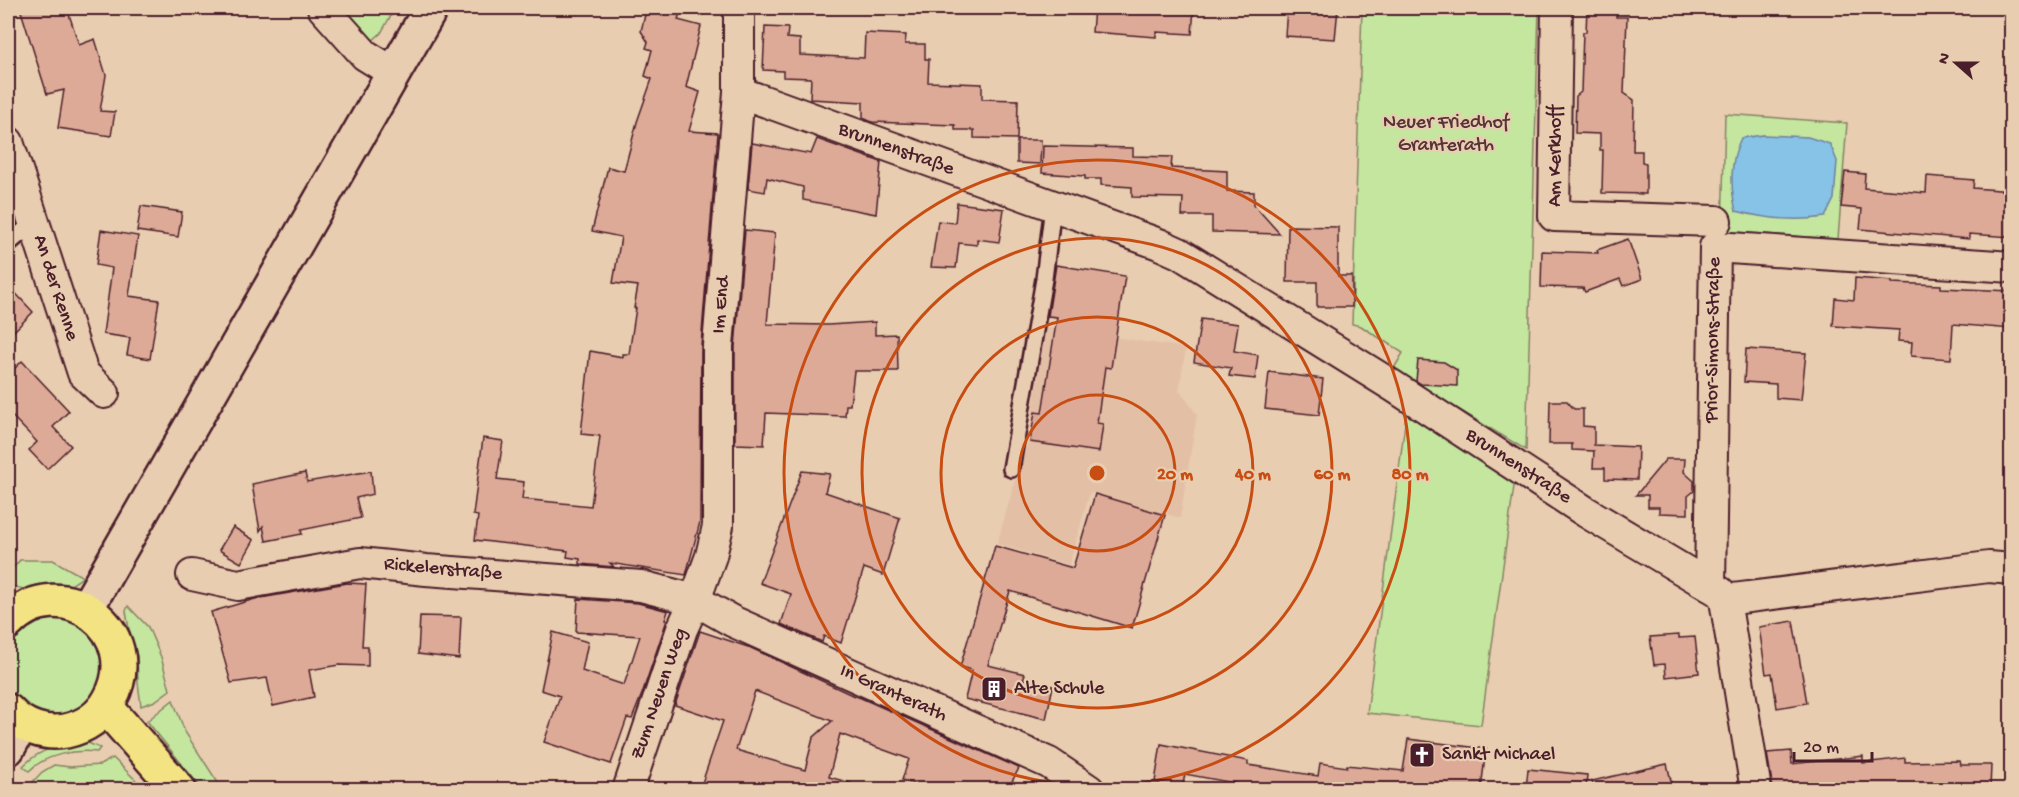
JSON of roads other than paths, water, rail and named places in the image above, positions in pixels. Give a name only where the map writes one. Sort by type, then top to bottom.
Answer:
[{"type":"main road","points":[[8,622],[27,607],[49,602],[70,603],[98,617],[115,642],[119,658],[117,687],[106,707],[93,719],[77,728],[64,731],[12,727]]},
{"type":"main road","points":[[106,707],[179,789]]},
{"type":"street","points":[[323,8],[365,55],[394,74]]},
{"type":"street","points":[[86,609],[431,8]]},
{"type":"street","name":"Im End","points":[[695,600],[711,556],[718,525],[718,346],[739,92],[739,8]]},
{"type":"street","name":"Am Kerkhoff","points":[[1557,8],[1554,216],[1716,221]]},
{"type":"street","name":"Brunnenstraße","points":[[739,92],[1179,253],[1393,386],[1586,512],[1718,593]]},
{"type":"street","name":"An der Renne","points":[[8,142],[83,373],[104,393]]},
{"type":"street","name":"Prior-Simons-Straße","points":[[1756,789],[1718,593],[1715,247],[2012,267]]},
{"type":"street","name":"Rickelerstraße","points":[[192,575],[238,585],[360,562],[426,570],[641,586],[695,600]]},
{"type":"street","points":[[1718,593],[1989,567],[2012,569]]},
{"type":"street","name":"Zum Neuen Weg","points":[[628,789],[682,629],[695,600]]},
{"type":"street","name":"In Granterath","points":[[695,600],[732,621],[1049,763],[1089,789]]},
{"type":"lane","points":[[1011,469],[1044,279],[1053,206]]},
{"type":"lane","points":[[8,243],[34,222]]},
{"type":"water","points":[[1763,135],[1808,137],[1830,144],[1837,161],[1834,199],[1825,217],[1780,219],[1736,211],[1732,174],[1737,146],[1741,138]]},
{"type":"place","name":"Alte Schule","points":[[994,689]]},
{"type":"place","name":"Sankt Michael","points":[[1422,755]]},
{"type":"park label","name":"Neuer Friedhof Granterath","points":[[1446,134]]}]
